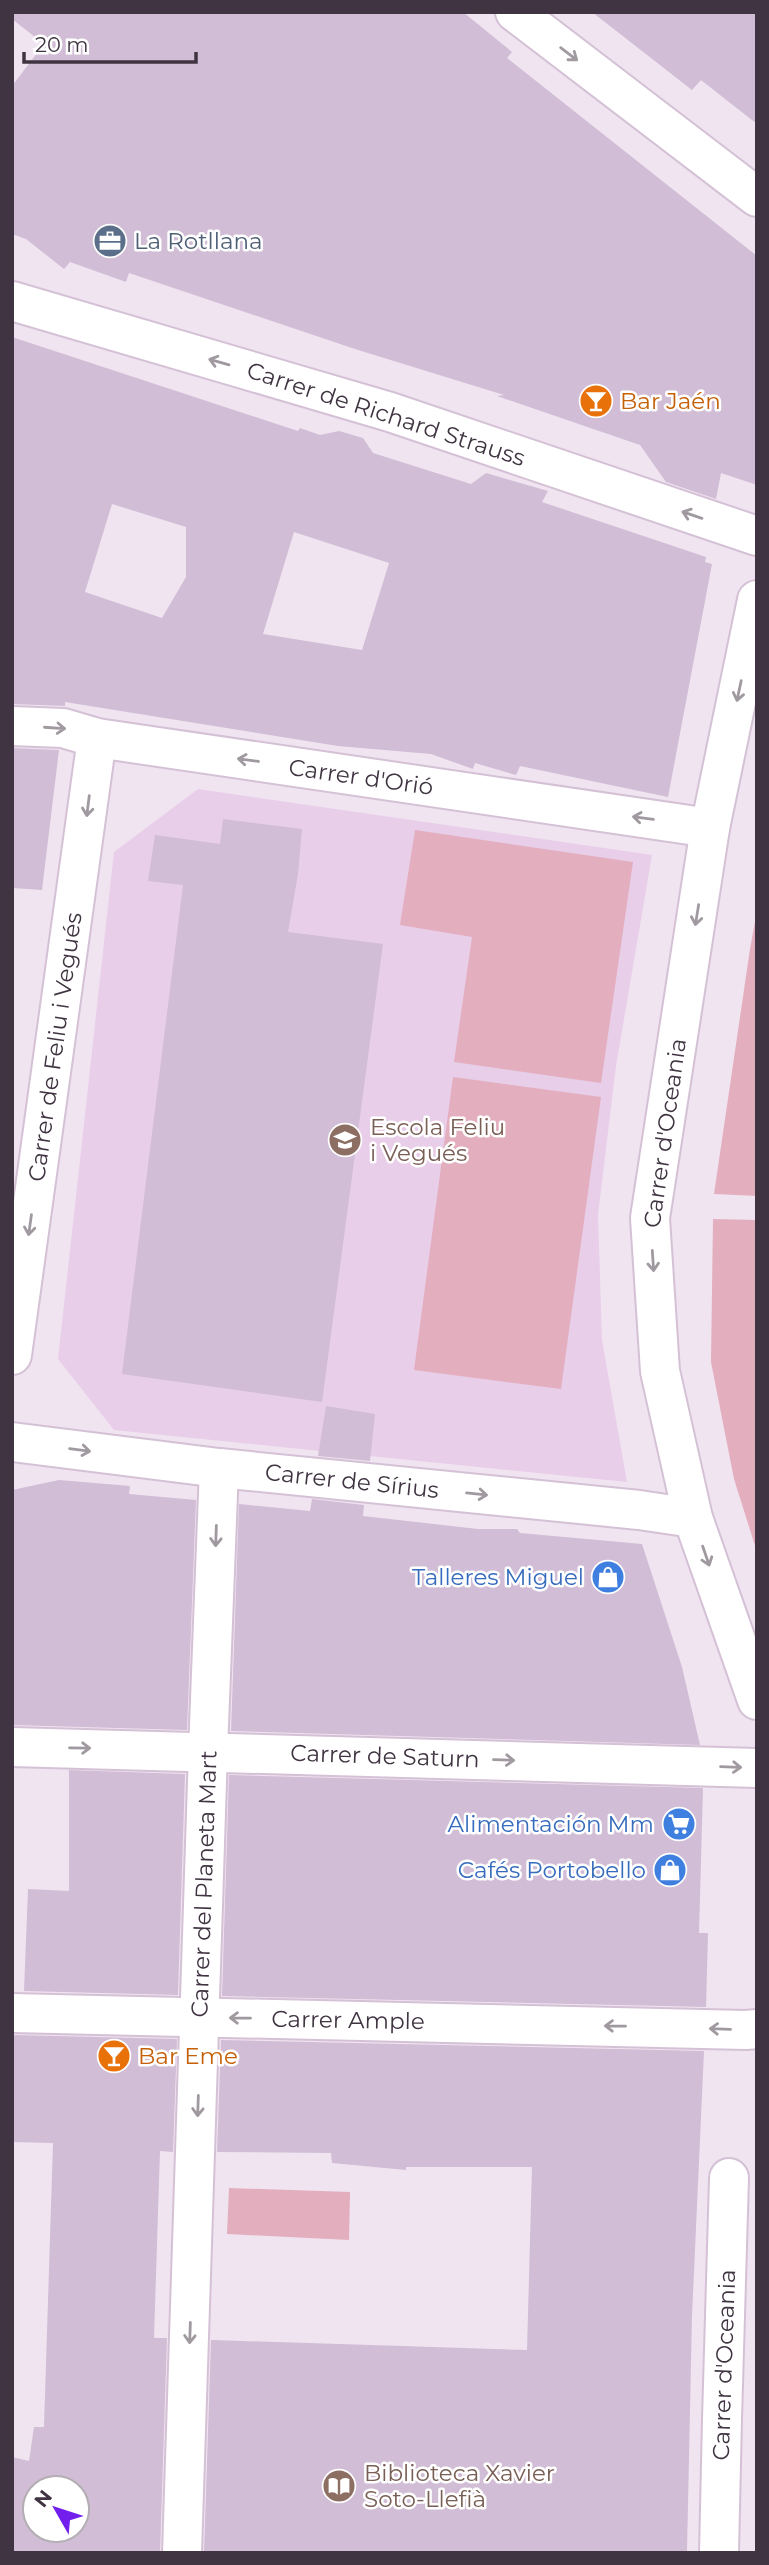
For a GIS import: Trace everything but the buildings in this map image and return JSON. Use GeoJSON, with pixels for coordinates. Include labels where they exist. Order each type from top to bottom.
{"type":"FeatureCollection","features":[{"type":"Feature","properties":{"kind":"street"},"geometry":{"type":"LineString","coordinates":[[515,12],[757,197]]}},
{"type":"Feature","properties":{"kind":"street","name":"Carrer de Richard Strauss"},"geometry":{"type":"LineString","coordinates":[[12,301],[390,412],[757,536]]}},
{"type":"Feature","properties":{"kind":"street","name":"Carrer d'Oceania"},"geometry":{"type":"LineString","coordinates":[[757,600],[710,828],[650,1217],[660,1371],[693,1518],[757,1700]]}},
{"type":"Feature","properties":{"kind":"street","name":"Carrer d'Orió"},"geometry":{"type":"LineString","coordinates":[[12,726],[63,728],[97,738],[710,828]]}},
{"type":"Feature","properties":{"kind":"street","name":"Carrer de Feliu i Vegués"},"geometry":{"type":"LineString","coordinates":[[12,1355],[97,738]]}},
{"type":"Feature","properties":{"kind":"street","name":"Carrer de Sírius"},"geometry":{"type":"LineString","coordinates":[[12,1442],[219,1468],[639,1510],[693,1518]]}},
{"type":"Feature","properties":{"kind":"street","name":"Carrer del Planeta Mart"},"geometry":{"type":"LineString","coordinates":[[182,2553],[219,1468]]}},
{"type":"Feature","properties":{"kind":"street","name":"Carrer de Saturn"},"geometry":{"type":"LineString","coordinates":[[12,1747],[757,1768]]}},
{"type":"Feature","properties":{"kind":"street","name":"Carrer Ample"},"geometry":{"type":"LineString","coordinates":[[12,2013],[746,2030],[757,2028]]}},
{"type":"Feature","properties":{"kind":"street","name":"Carrer d'Oceania"},"geometry":{"type":"LineString","coordinates":[[719,2553],[729,2178]]}},
{"type":"Feature","properties":{"kind":"shaded area","name":"Escola Feliu i Vegués"},"geometry":{"type":"Polygon","coordinates":[[[198,789],[652,855],[616,1066],[598,1215],[602,1340],[627,1482],[114,1430],[58,1359],[114,852],[198,789]]]}},
{"type":"Feature","properties":{"kind":"shaded area"},"geometry":{"type":"Polygon","coordinates":[[[415,830],[633,862],[601,1083],[454,1062],[472,937],[400,925],[415,830]]]}},
{"type":"Feature","properties":{"kind":"shaded area"},"geometry":{"type":"Polygon","coordinates":[[[757,911],[757,1196],[714,1194],[750,949],[757,911]]]}},
{"type":"Feature","properties":{"kind":"shaded area"},"geometry":{"type":"Polygon","coordinates":[[[453,1077],[601,1097],[561,1389],[414,1370],[453,1077]]]}},
{"type":"Feature","properties":{"kind":"shaded area"},"geometry":{"type":"Polygon","coordinates":[[[713,1219],[757,1220],[757,1552],[734,1479],[711,1362],[713,1219]]]}},
{"type":"Feature","properties":{"kind":"shaded area"},"geometry":{"type":"Polygon","coordinates":[[[229,2188],[350,2192],[349,2240],[227,2234],[229,2188]]]}},
{"type":"Feature","properties":{"kind":"place","name":"La Rotllana"},"geometry":{"type":"Point","coordinates":[110,241]}},
{"type":"Feature","properties":{"kind":"place","name":"Bar Jaén"},"geometry":{"type":"Point","coordinates":[596,401]}},
{"type":"Feature","properties":{"kind":"place","name":"Escola Feliu i Vegués"},"geometry":{"type":"Point","coordinates":[345,1140]}},
{"type":"Feature","properties":{"kind":"place","name":"Talleres Miguel"},"geometry":{"type":"Point","coordinates":[608,1577]}},
{"type":"Feature","properties":{"kind":"place","name":"Alimentación Mm"},"geometry":{"type":"Point","coordinates":[679,1824]}},
{"type":"Feature","properties":{"kind":"place","name":"Cafés Portobello"},"geometry":{"type":"Point","coordinates":[670,1870]}},
{"type":"Feature","properties":{"kind":"place","name":"Bar Eme"},"geometry":{"type":"Point","coordinates":[114,2056]}},
{"type":"Feature","properties":{"kind":"place","name":"Biblioteca Xavier Soto-Llefià"},"geometry":{"type":"Point","coordinates":[339,2486]}}]}
